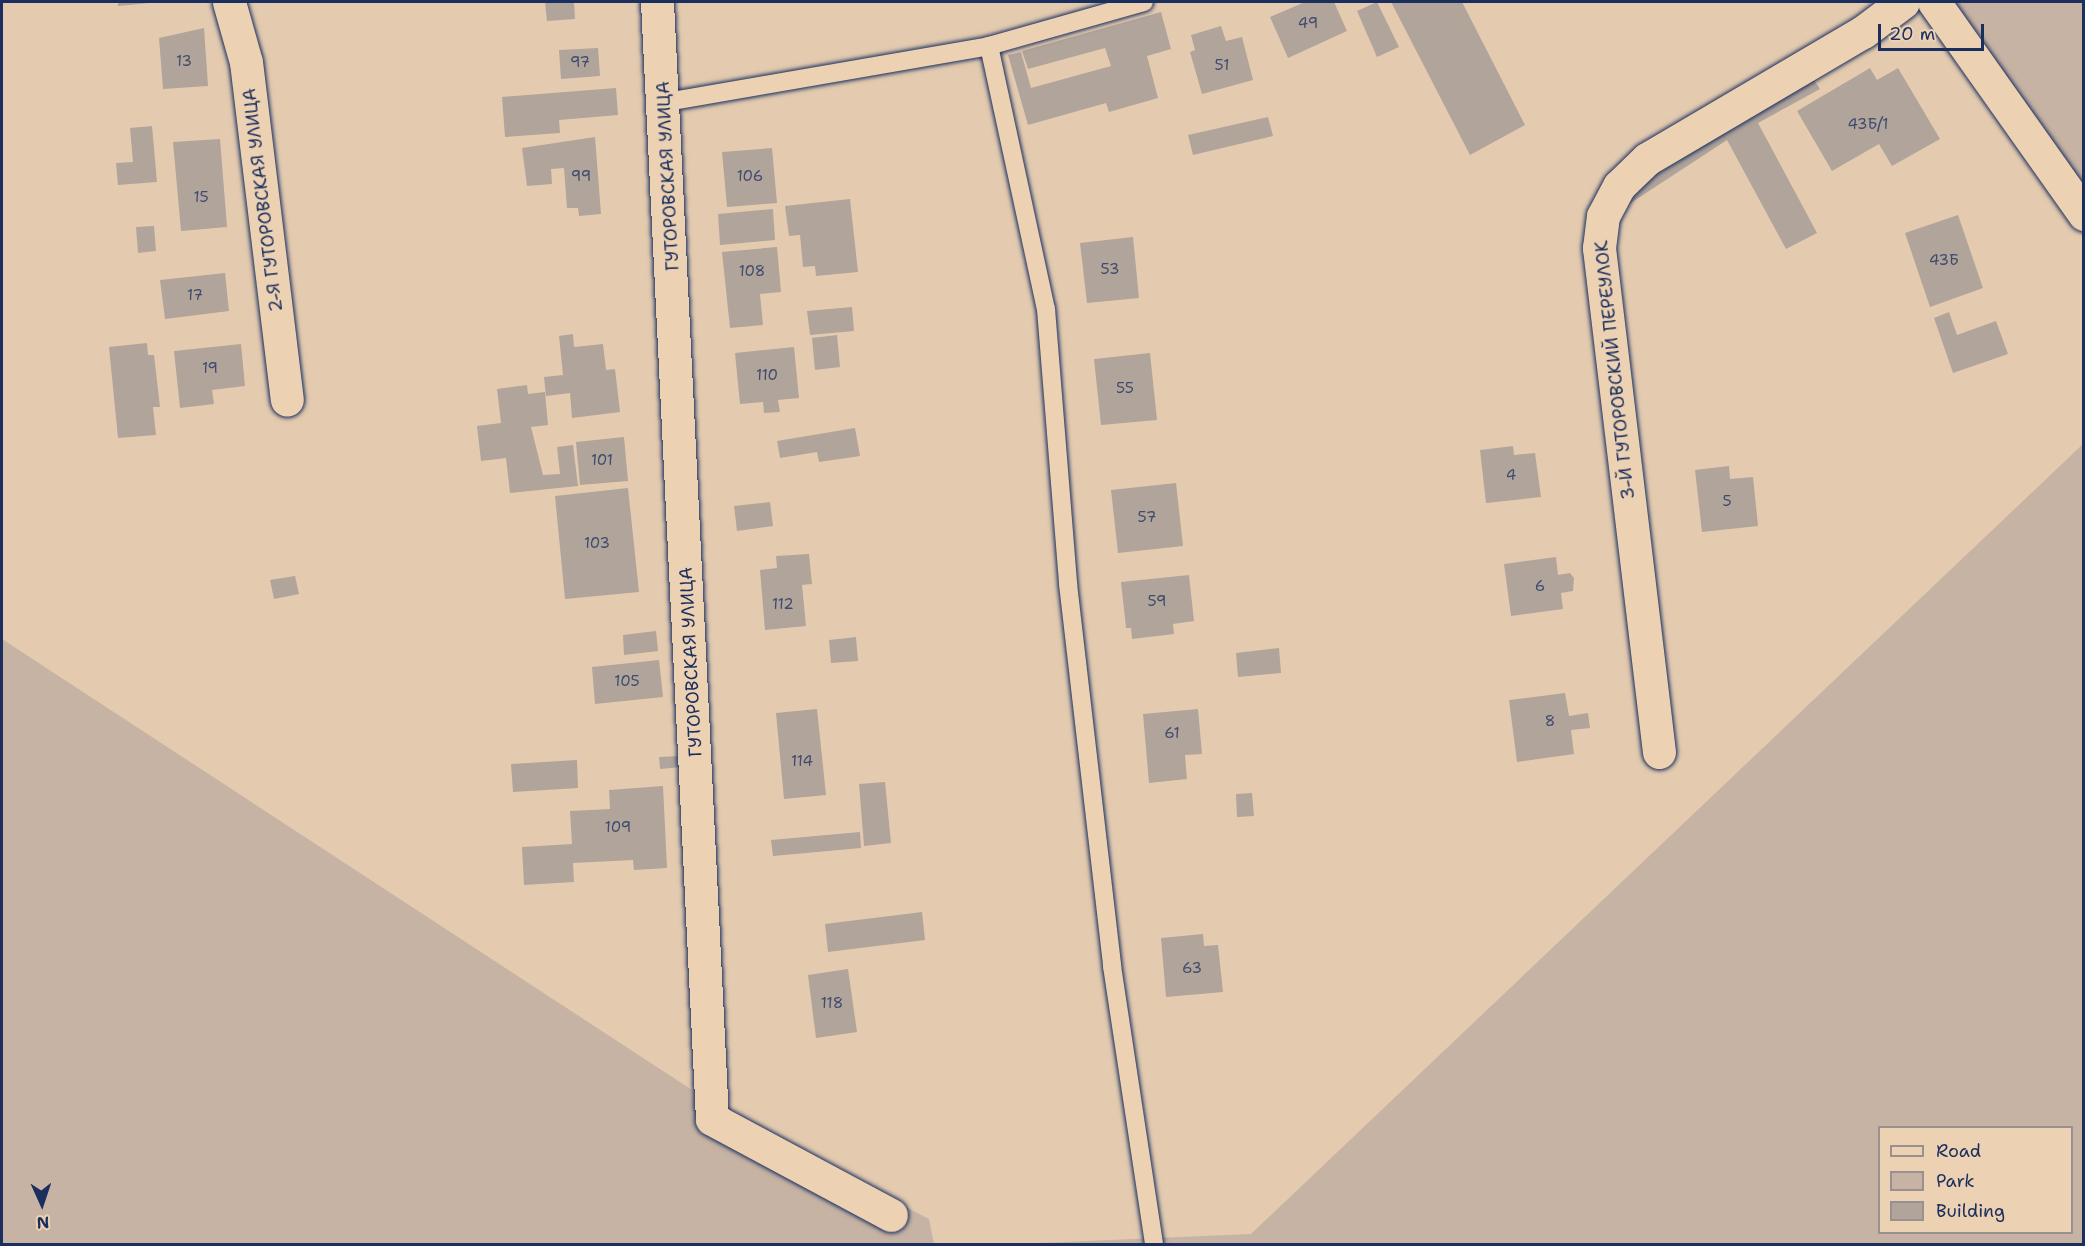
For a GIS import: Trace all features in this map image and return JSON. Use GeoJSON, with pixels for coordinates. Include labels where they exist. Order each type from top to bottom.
{"type":"FeatureCollection","features":[{"type":"Feature","properties":{"kind":"street","name":"2-Я ГУТОРОВСКАЯ УЛИЦА"},"geometry":{"type":"LineString","coordinates":[[230,2],[246,62],[287,400]]}},
{"type":"Feature","properties":{"kind":"street","name":"ГУТОРОВСКАЯ УЛИЦА"},"geometry":{"type":"LineString","coordinates":[[657,2],[666,102],[712,1119],[891,1215]]}},
{"type":"Feature","properties":{"kind":"street","name":"3-Й ГУТОРОВСКИЙ ПЕРЕУЛОК"},"geometry":{"type":"LineString","coordinates":[[1659,752],[1599,248],[1603,216],[1619,186],[1647,159],[1863,32],[1903,2]]}},
{"type":"Feature","properties":{"kind":"street"},"geometry":{"type":"LineString","coordinates":[[1934,2],[2084,213]]}},
{"type":"Feature","properties":{"kind":"lane"},"geometry":{"type":"LineString","coordinates":[[666,102],[989,46],[1144,2]]}},
{"type":"Feature","properties":{"kind":"lane"},"geometry":{"type":"LineString","coordinates":[[989,46],[1046,309],[1068,584],[1108,932],[1154,1245]]}},
{"type":"Feature","properties":{"kind":"green space"},"geometry":{"type":"Polygon","coordinates":[[[1920,2],[2083,2],[2083,215],[1920,2]]]}},
{"type":"Feature","properties":{"kind":"green space"},"geometry":{"type":"Polygon","coordinates":[[[2083,444],[2083,1244],[1015,1244],[1251,1234],[2083,444]]]}},
{"type":"Feature","properties":{"kind":"green space"},"geometry":{"type":"Polygon","coordinates":[[[2,639],[735,1118],[929,1219],[934,1244],[2,1244],[2,639]]]}},
{"type":"Feature","properties":{"kind":"building"},"geometry":{"type":"Polygon","coordinates":[[[118,2],[150,2],[150,3],[118,6],[118,2]]]}},
{"type":"Feature","properties":{"kind":"building"},"geometry":{"type":"Polygon","coordinates":[[[545,2],[574,2],[575,19],[547,21],[545,2]]]}},
{"type":"Feature","properties":{"kind":"building"},"geometry":{"type":"Polygon","coordinates":[[[1305,2],[1334,2],[1347,31],[1288,58],[1270,17],[1305,2]]]}},
{"type":"Feature","properties":{"kind":"building"},"geometry":{"type":"Polygon","coordinates":[[[1377,2],[1399,47],[1377,57],[1357,11],[1377,2]]]}},
{"type":"Feature","properties":{"kind":"building"},"geometry":{"type":"Polygon","coordinates":[[[1391,2],[1462,2],[1525,125],[1470,155],[1391,2]]]}},
{"type":"Feature","properties":{"kind":"building"},"geometry":{"type":"Polygon","coordinates":[[[1161,12],[1171,49],[1147,56],[1158,98],[1109,112],[1106,103],[1028,125],[1008,55],[1021,52],[1031,88],[1111,66],[1105,48],[1028,69],[1022,51],[1161,12]]]}},
{"type":"Feature","properties":{"kind":"building"},"geometry":{"type":"Polygon","coordinates":[[[1221,26],[1226,41],[1242,37],[1253,80],[1202,94],[1190,52],[1195,50],[1191,35],[1221,26]]]}},
{"type":"Feature","properties":{"kind":"building"},"geometry":{"type":"Polygon","coordinates":[[[204,28],[208,86],[163,89],[159,38],[204,28]]]}},
{"type":"Feature","properties":{"kind":"building"},"geometry":{"type":"Polygon","coordinates":[[[598,48],[600,76],[561,79],[559,50],[598,48]]]}},
{"type":"Feature","properties":{"kind":"building"},"geometry":{"type":"Polygon","coordinates":[[[1870,68],[1877,80],[1898,68],[1940,139],[1892,166],[1879,144],[1832,171],[1797,111],[1870,68]]]}},
{"type":"Feature","properties":{"kind":"building"},"geometry":{"type":"Polygon","coordinates":[[[1814,80],[1820,89],[1758,123],[1817,233],[1786,249],[1727,140],[1623,208],[1618,198],[1712,135],[1814,80]]]}},
{"type":"Feature","properties":{"kind":"building"},"geometry":{"type":"Polygon","coordinates":[[[616,88],[618,115],[559,120],[560,133],[505,137],[502,97],[616,88]]]}},
{"type":"Feature","properties":{"kind":"building"},"geometry":{"type":"Polygon","coordinates":[[[1268,117],[1273,136],[1193,155],[1188,135],[1268,117]]]}},
{"type":"Feature","properties":{"kind":"building"},"geometry":{"type":"Polygon","coordinates":[[[152,126],[157,182],[118,185],[116,163],[133,162],[130,128],[152,126]]]}},
{"type":"Feature","properties":{"kind":"building"},"geometry":{"type":"Polygon","coordinates":[[[595,137],[601,214],[579,216],[578,208],[567,208],[564,168],[551,169],[552,184],[527,186],[522,148],[595,137]]]}},
{"type":"Feature","properties":{"kind":"building"},"geometry":{"type":"Polygon","coordinates":[[[220,139],[227,227],[181,231],[173,142],[220,139]]]}},
{"type":"Feature","properties":{"kind":"building"},"geometry":{"type":"Polygon","coordinates":[[[772,148],[777,203],[727,207],[722,152],[772,148]]]}},
{"type":"Feature","properties":{"kind":"building"},"geometry":{"type":"Polygon","coordinates":[[[850,199],[858,272],[816,276],[815,266],[803,267],[800,235],[789,236],[785,206],[850,199]]]}},
{"type":"Feature","properties":{"kind":"building"},"geometry":{"type":"Polygon","coordinates":[[[773,209],[775,240],[720,245],[718,214],[773,209]]]}},
{"type":"Feature","properties":{"kind":"building"},"geometry":{"type":"Polygon","coordinates":[[[1958,215],[1983,288],[1930,307],[1905,233],[1958,215]]]}},
{"type":"Feature","properties":{"kind":"building"},"geometry":{"type":"Polygon","coordinates":[[[154,226],[156,251],[138,253],[136,227],[154,226]]]}},
{"type":"Feature","properties":{"kind":"building"},"geometry":{"type":"Polygon","coordinates":[[[1133,237],[1139,298],[1087,303],[1080,243],[1133,237]]]}},
{"type":"Feature","properties":{"kind":"building"},"geometry":{"type":"Polygon","coordinates":[[[777,247],[781,292],[760,294],[763,325],[730,328],[722,252],[777,247]]]}},
{"type":"Feature","properties":{"kind":"building"},"geometry":{"type":"Polygon","coordinates":[[[225,273],[229,311],[165,319],[160,280],[225,273]]]}},
{"type":"Feature","properties":{"kind":"building"},"geometry":{"type":"Polygon","coordinates":[[[852,307],[854,331],[810,335],[807,311],[852,307]]]}},
{"type":"Feature","properties":{"kind":"building"},"geometry":{"type":"Polygon","coordinates":[[[1949,312],[1957,335],[1996,321],[2008,354],[1953,373],[1934,318],[1949,312]]]}},
{"type":"Feature","properties":{"kind":"building"},"geometry":{"type":"Polygon","coordinates":[[[573,334],[574,347],[603,344],[606,370],[615,369],[620,412],[572,418],[570,393],[546,396],[544,377],[563,375],[559,336],[573,334]]]}},
{"type":"Feature","properties":{"kind":"building"},"geometry":{"type":"Polygon","coordinates":[[[837,335],[840,367],[815,370],[812,338],[837,335]]]}},
{"type":"Feature","properties":{"kind":"building"},"geometry":{"type":"Polygon","coordinates":[[[147,343],[148,355],[154,355],[160,407],[153,407],[156,435],[118,438],[109,347],[147,343]]]}},
{"type":"Feature","properties":{"kind":"building"},"geometry":{"type":"Polygon","coordinates":[[[241,344],[245,386],[212,390],[214,404],[180,408],[174,351],[241,344]]]}},
{"type":"Feature","properties":{"kind":"building"},"geometry":{"type":"Polygon","coordinates":[[[794,347],[799,398],[778,400],[780,412],[764,413],[763,402],[740,404],[735,353],[794,347]]]}},
{"type":"Feature","properties":{"kind":"building"},"geometry":{"type":"Polygon","coordinates":[[[1150,353],[1157,420],[1101,425],[1094,359],[1150,353]]]}},
{"type":"Feature","properties":{"kind":"building"},"geometry":{"type":"Polygon","coordinates":[[[527,385],[528,394],[545,392],[548,425],[531,427],[543,475],[560,474],[557,447],[573,445],[578,486],[510,493],[506,458],[481,461],[477,426],[501,423],[497,389],[527,385]]]}},
{"type":"Feature","properties":{"kind":"building"},"geometry":{"type":"Polygon","coordinates":[[[855,428],[860,456],[819,462],[817,452],[780,458],[777,441],[855,428]]]}},
{"type":"Feature","properties":{"kind":"building"},"geometry":{"type":"Polygon","coordinates":[[[624,437],[628,481],[580,485],[576,442],[624,437]]]}},
{"type":"Feature","properties":{"kind":"building"},"geometry":{"type":"Polygon","coordinates":[[[1513,446],[1514,455],[1535,453],[1541,497],[1486,503],[1480,450],[1513,446]]]}},
{"type":"Feature","properties":{"kind":"building"},"geometry":{"type":"Polygon","coordinates":[[[1729,466],[1730,479],[1753,477],[1758,526],[1702,532],[1695,470],[1729,466]]]}},
{"type":"Feature","properties":{"kind":"building"},"geometry":{"type":"Polygon","coordinates":[[[1176,483],[1183,546],[1118,553],[1111,490],[1176,483]]]}},
{"type":"Feature","properties":{"kind":"building"},"geometry":{"type":"Polygon","coordinates":[[[628,488],[639,592],[565,599],[555,496],[628,488]]]}},
{"type":"Feature","properties":{"kind":"building"},"geometry":{"type":"Polygon","coordinates":[[[770,502],[773,526],[737,531],[734,506],[770,502]]]}},
{"type":"Feature","properties":{"kind":"building"},"geometry":{"type":"Polygon","coordinates":[[[809,554],[812,584],[802,585],[806,626],[765,630],[760,570],[777,568],[776,556],[809,554]]]}},
{"type":"Feature","properties":{"kind":"building"},"geometry":{"type":"Polygon","coordinates":[[[1556,557],[1558,575],[1570,573],[1574,578],[1573,591],[1561,593],[1563,609],[1511,616],[1504,564],[1556,557]]]}},
{"type":"Feature","properties":{"kind":"building"},"geometry":{"type":"Polygon","coordinates":[[[1189,575],[1194,621],[1173,624],[1174,634],[1132,639],[1131,628],[1126,628],[1121,582],[1189,575]]]}},
{"type":"Feature","properties":{"kind":"building"},"geometry":{"type":"Polygon","coordinates":[[[295,576],[299,594],[274,599],[270,580],[295,576]]]}},
{"type":"Feature","properties":{"kind":"building"},"geometry":{"type":"Polygon","coordinates":[[[656,631],[658,651],[624,655],[623,635],[656,631]]]}},
{"type":"Feature","properties":{"kind":"building"},"geometry":{"type":"Polygon","coordinates":[[[856,637],[858,661],[831,663],[829,640],[856,637]]]}},
{"type":"Feature","properties":{"kind":"building"},"geometry":{"type":"Polygon","coordinates":[[[1279,648],[1281,673],[1238,677],[1236,653],[1279,648]]]}},
{"type":"Feature","properties":{"kind":"building"},"geometry":{"type":"Polygon","coordinates":[[[659,660],[663,697],[595,704],[592,667],[659,660]]]}},
{"type":"Feature","properties":{"kind":"building"},"geometry":{"type":"Polygon","coordinates":[[[1565,693],[1569,716],[1588,713],[1590,728],[1571,730],[1574,754],[1517,762],[1509,700],[1565,693]]]}},
{"type":"Feature","properties":{"kind":"building"},"geometry":{"type":"Polygon","coordinates":[[[817,709],[826,795],[784,799],[776,713],[817,709]]]}},
{"type":"Feature","properties":{"kind":"building"},"geometry":{"type":"Polygon","coordinates":[[[1198,709],[1202,754],[1185,755],[1187,779],[1149,783],[1143,714],[1198,709]]]}},
{"type":"Feature","properties":{"kind":"building"},"geometry":{"type":"Polygon","coordinates":[[[681,756],[682,767],[660,769],[659,757],[681,756]]]}},
{"type":"Feature","properties":{"kind":"building"},"geometry":{"type":"Polygon","coordinates":[[[577,760],[578,788],[513,792],[511,764],[577,760]]]}},
{"type":"Feature","properties":{"kind":"building"},"geometry":{"type":"Polygon","coordinates":[[[885,782],[891,843],[864,846],[859,784],[885,782]]]}},
{"type":"Feature","properties":{"kind":"building"},"geometry":{"type":"Polygon","coordinates":[[[663,786],[667,868],[634,870],[633,860],[573,863],[574,882],[524,885],[522,847],[572,844],[570,811],[610,809],[609,790],[663,786]]]}},
{"type":"Feature","properties":{"kind":"building"},"geometry":{"type":"Polygon","coordinates":[[[1252,793],[1254,816],[1237,817],[1236,794],[1252,793]]]}},
{"type":"Feature","properties":{"kind":"building"},"geometry":{"type":"Polygon","coordinates":[[[860,832],[861,848],[773,856],[771,840],[860,832]]]}},
{"type":"Feature","properties":{"kind":"building"},"geometry":{"type":"Polygon","coordinates":[[[922,912],[925,940],[828,952],[825,924],[922,912]]]}},
{"type":"Feature","properties":{"kind":"building"},"geometry":{"type":"Polygon","coordinates":[[[1203,934],[1204,946],[1218,945],[1223,992],[1166,997],[1161,938],[1203,934]]]}},
{"type":"Feature","properties":{"kind":"building"},"geometry":{"type":"Polygon","coordinates":[[[848,969],[857,1032],[816,1038],[808,975],[848,969]]]}}]}
